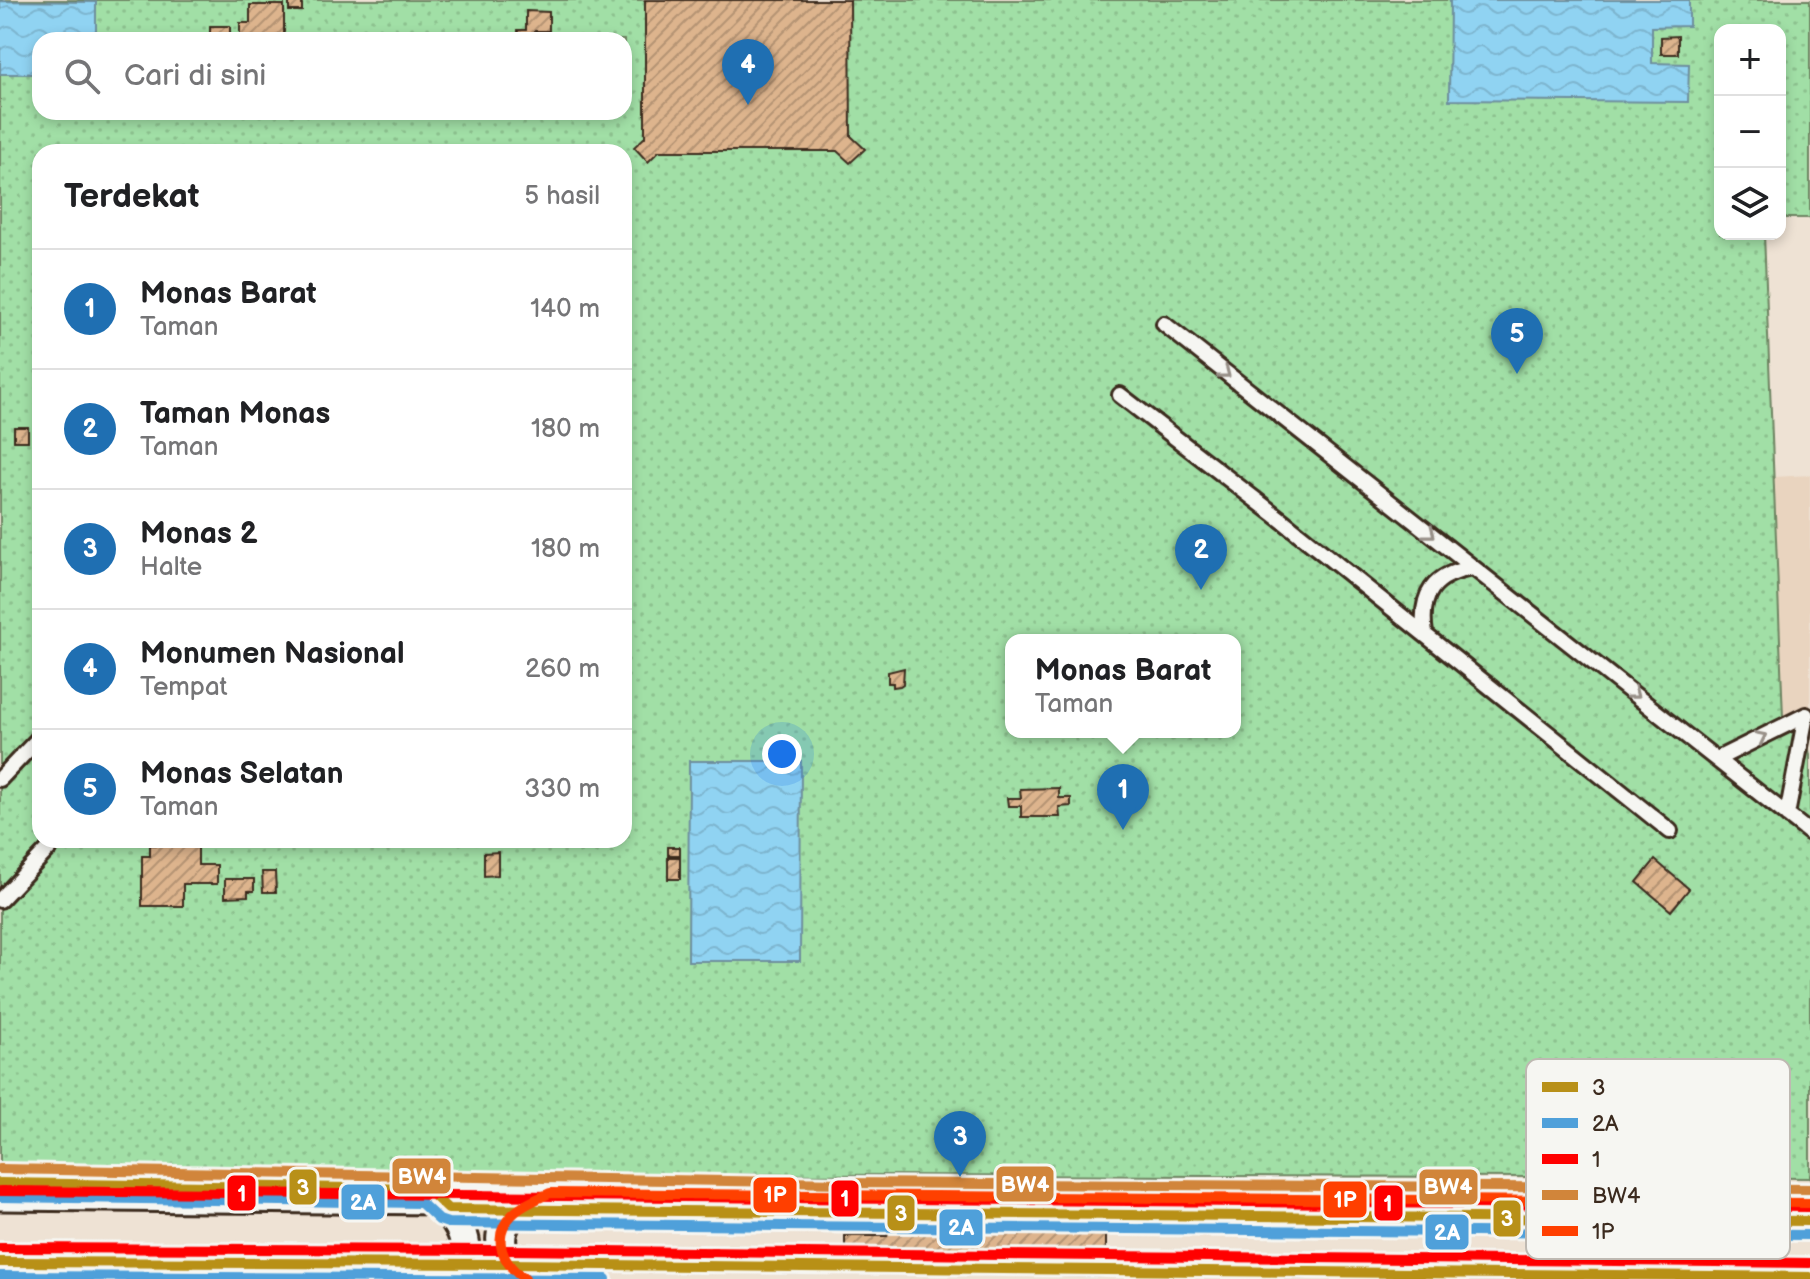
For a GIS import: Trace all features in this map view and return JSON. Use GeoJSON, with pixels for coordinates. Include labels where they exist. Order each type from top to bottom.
{"type":"FeatureCollection","features":[{"type":"Feature","properties":{"kind":"main road"},"geometry":{"type":"LineString","coordinates":[[0,1183],[842,1197],[1526,1201]]}},
{"type":"Feature","properties":{"kind":"main road"},"geometry":{"type":"LineString","coordinates":[[427,1189],[460,1225],[465,1247],[452,1272]]}},
{"type":"Feature","properties":{"kind":"main road"},"geometry":{"type":"LineString","coordinates":[[516,1272],[502,1245],[503,1228],[509,1217],[519,1209],[550,1193]]}},
{"type":"Feature","properties":{"kind":"main road"},"geometry":{"type":"LineString","coordinates":[[1790,1203],[1810,1203]]}},
{"type":"Feature","properties":{"kind":"street"},"geometry":{"type":"LineString","coordinates":[[1164,324],[1810,833]]}},
{"type":"Feature","properties":{"kind":"street"},"geometry":{"type":"LineString","coordinates":[[1120,395],[1670,831]]}},
{"type":"Feature","properties":{"kind":"street"},"geometry":{"type":"LineString","coordinates":[[1425,634],[1423,606],[1430,591],[1452,572],[1473,568]]}},
{"type":"Feature","properties":{"kind":"street"},"geometry":{"type":"LineString","coordinates":[[1717,759],[1806,715],[1787,815]]}},
{"type":"Feature","properties":{"kind":"street"},"geometry":{"type":"LineString","coordinates":[[0,779],[32,745]]}},
{"type":"Feature","properties":{"kind":"street"},"geometry":{"type":"LineString","coordinates":[[0,900],[49,848]]}},
{"type":"Feature","properties":{"kind":"lane"},"geometry":{"type":"LineString","coordinates":[[0,1205],[1526,1219]]}},
{"type":"Feature","properties":{"kind":"lane"},"geometry":{"type":"LineString","coordinates":[[1790,1221],[1810,1221]]}},
{"type":"Feature","properties":{"kind":"lane"},"geometry":{"type":"LineString","coordinates":[[0,1262],[452,1272],[1810,1277]]}},
{"type":"Feature","properties":{"kind":"shaded area"},"geometry":{"type":"Polygon","coordinates":[[[1810,475],[1810,755],[1808,745],[1783,717],[1773,477],[1810,475]]]}},
{"type":"Feature","properties":{"kind":"green space"},"geometry":{"type":"Polygon","coordinates":[[[0,0],[1810,0],[1810,218],[1786,218],[1786,24],[1714,24],[1714,240],[1764,240],[1783,717],[1808,745],[1810,755],[1810,1178],[1790,1178],[1790,1059],[1526,1059],[1526,1177],[0,1172],[0,0]]]}},
{"type":"Feature","properties":{"kind":"water"},"geometry":{"type":"Polygon","coordinates":[[[1450,0],[1689,0],[1689,26],[1652,27],[1652,63],[1689,64],[1688,102],[1449,100],[1450,0]]]}},
{"type":"Feature","properties":{"kind":"water"},"geometry":{"type":"Polygon","coordinates":[[[0,1],[96,2],[96,32],[32,32],[32,74],[0,74],[0,1]]]}},
{"type":"Feature","properties":{"kind":"water"},"geometry":{"type":"Polygon","coordinates":[[[689,761],[801,761],[800,961],[688,961],[689,761]]]}},
{"type":"Feature","properties":{"kind":"building"},"geometry":{"type":"Polygon","coordinates":[[[289,0],[302,0],[302,11],[289,11],[289,0]]]}},
{"type":"Feature","properties":{"kind":"building"},"geometry":{"type":"Polygon","coordinates":[[[645,0],[850,0],[851,136],[865,149],[850,163],[837,151],[659,151],[648,162],[634,147],[645,137],[645,0]]]}},
{"type":"Feature","properties":{"kind":"building"},"geometry":{"type":"Polygon","coordinates":[[[250,5],[284,5],[284,32],[240,32],[240,23],[250,23],[250,5]]]}},
{"type":"Feature","properties":{"kind":"building"},"geometry":{"type":"Polygon","coordinates":[[[526,11],[549,12],[549,31],[518,32],[526,30],[526,11]]]}},
{"type":"Feature","properties":{"kind":"building"},"geometry":{"type":"Polygon","coordinates":[[[210,26],[230,26],[230,32],[210,32],[210,26]]]}},
{"type":"Feature","properties":{"kind":"building"},"geometry":{"type":"Polygon","coordinates":[[[1678,36],[1678,54],[1661,54],[1661,37],[1678,36]]]}},
{"type":"Feature","properties":{"kind":"building"},"geometry":{"type":"Polygon","coordinates":[[[14,427],[28,427],[28,441],[14,441],[14,427]]]}},
{"type":"Feature","properties":{"kind":"building"},"geometry":{"type":"Polygon","coordinates":[[[904,668],[903,684],[893,687],[893,683],[888,683],[888,672],[904,668]]]}},
{"type":"Feature","properties":{"kind":"building"},"geometry":{"type":"Polygon","coordinates":[[[1059,788],[1059,798],[1071,798],[1071,806],[1059,807],[1060,817],[1021,817],[1021,806],[1008,806],[1007,798],[1021,798],[1020,789],[1059,788]]]}},
{"type":"Feature","properties":{"kind":"building"},"geometry":{"type":"Polygon","coordinates":[[[668,847],[680,847],[680,855],[668,855],[668,847]]]}},
{"type":"Feature","properties":{"kind":"building"},"geometry":{"type":"Polygon","coordinates":[[[150,848],[198,848],[198,865],[217,865],[217,884],[183,884],[183,906],[142,906],[142,856],[150,856],[150,848]]]}},
{"type":"Feature","properties":{"kind":"building"},"geometry":{"type":"Polygon","coordinates":[[[498,852],[498,875],[484,876],[484,853],[498,852]]]}},
{"type":"Feature","properties":{"kind":"building"},"geometry":{"type":"Polygon","coordinates":[[[668,857],[680,857],[680,879],[668,879],[668,857]]]}},
{"type":"Feature","properties":{"kind":"building"},"geometry":{"type":"Polygon","coordinates":[[[1655,860],[1689,889],[1671,911],[1637,882],[1655,860]]]}},
{"type":"Feature","properties":{"kind":"building"},"geometry":{"type":"Polygon","coordinates":[[[262,872],[275,872],[276,892],[263,892],[262,872]]]}},
{"type":"Feature","properties":{"kind":"building"},"geometry":{"type":"Polygon","coordinates":[[[225,879],[254,879],[254,891],[248,891],[248,896],[225,897],[225,879]]]}},
{"type":"Feature","properties":{"kind":"building"},"geometry":{"type":"Polygon","coordinates":[[[887,1228],[1106,1229],[1106,1267],[845,1266],[845,1236],[887,1236],[887,1228]]]}},
{"type":"Feature","properties":{"kind":"transit line","name":"BW4"},"geometry":{"type":"LineString","coordinates":[[0,1169],[842,1183],[1526,1187]]}},
{"type":"Feature","properties":{"kind":"transit line","name":"3"},"geometry":{"type":"LineString","coordinates":[[0,1183],[427,1189],[448,1209],[1526,1218]]}},
{"type":"Feature","properties":{"kind":"transit line","name":"BW4"},"geometry":{"type":"LineString","coordinates":[[1790,1189],[1810,1189]]}},
{"type":"Feature","properties":{"kind":"transit line","name":"1"},"geometry":{"type":"LineString","coordinates":[[0,1191],[1526,1204]]}},
{"type":"Feature","properties":{"kind":"transit line","name":"1P"},"geometry":{"type":"LineString","coordinates":[[525,1279],[505,1258],[502,1232],[505,1223],[516,1211],[550,1193],[1526,1201]]}},
{"type":"Feature","properties":{"kind":"transit line","name":"2A"},"geometry":{"type":"LineString","coordinates":[[0,1197],[421,1203],[439,1220],[448,1223],[1526,1232]]}},
{"type":"Feature","properties":{"kind":"transit line","name":"1P"},"geometry":{"type":"LineString","coordinates":[[1790,1203],[1810,1203]]}},
{"type":"Feature","properties":{"kind":"transit line","name":"1"},"geometry":{"type":"LineString","coordinates":[[1790,1207],[1810,1207]]}},
{"type":"Feature","properties":{"kind":"transit line","name":"3"},"geometry":{"type":"LineString","coordinates":[[1790,1221],[1810,1221]]}},
{"type":"Feature","properties":{"kind":"transit line","name":"2A"},"geometry":{"type":"LineString","coordinates":[[1790,1235],[1810,1235]]}},
{"type":"Feature","properties":{"kind":"transit line","name":"1"},"geometry":{"type":"LineString","coordinates":[[0,1248],[1810,1263]]}},
{"type":"Feature","properties":{"kind":"transit line","name":"3"},"geometry":{"type":"LineString","coordinates":[[0,1262],[1810,1277]]}},
{"type":"Feature","properties":{"kind":"transit line","name":"2A"},"geometry":{"type":"LineString","coordinates":[[0,1276],[606,1279]]}},
{"type":"Feature","properties":{"kind":"place","name":"Monumen Nasional"},"geometry":{"type":"Point","coordinates":[748,105]}},
{"type":"Feature","properties":{"kind":"place","name":"Monas Selatan"},"geometry":{"type":"Point","coordinates":[1517,374]}},
{"type":"Feature","properties":{"kind":"place","name":"Taman Monas"},"geometry":{"type":"Point","coordinates":[1201,590]}},
{"type":"Feature","properties":{"kind":"place","name":"Monas Barat"},"geometry":{"type":"Point","coordinates":[1123,830]}},
{"type":"Feature","properties":{"kind":"place","name":"Monas 2"},"geometry":{"type":"Point","coordinates":[960,1177]}}]}
